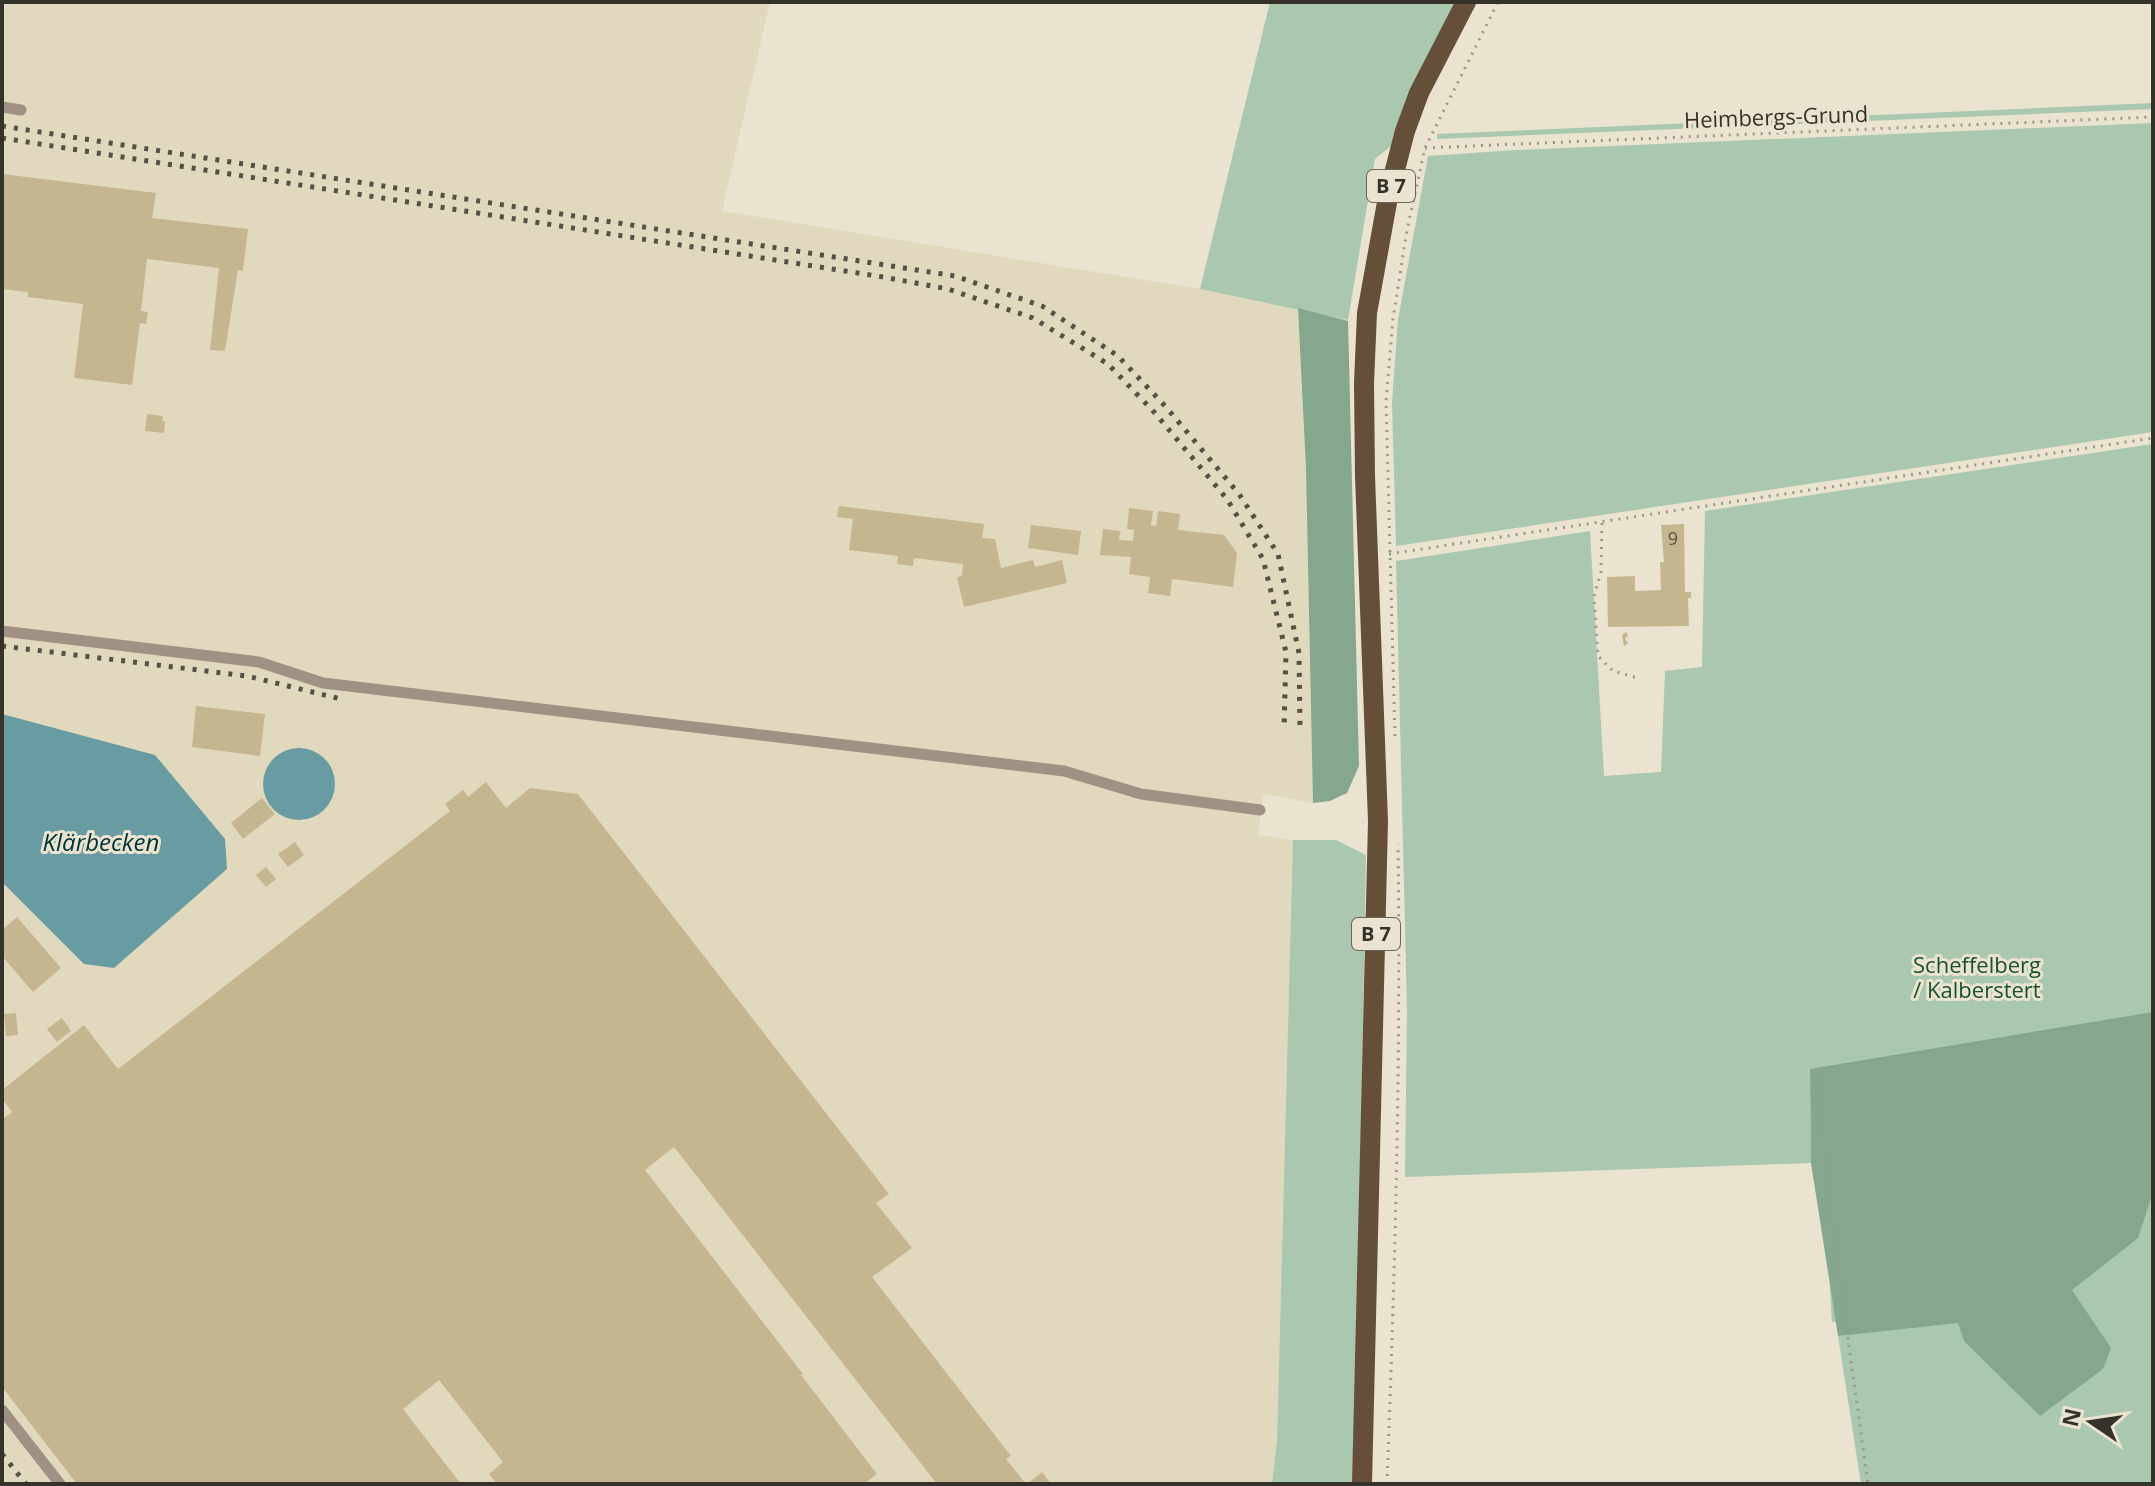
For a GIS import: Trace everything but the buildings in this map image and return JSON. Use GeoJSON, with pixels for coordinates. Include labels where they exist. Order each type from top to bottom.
{"type":"FeatureCollection","features":[{"type":"Feature","properties":{"kind":"main road","name":"B 7"},"geometry":{"type":"LineString","coordinates":[[1362,1484],[1378,821],[1364,383],[1367,313],[1388,197],[1401,148],[1419,93],[1466,2]]}},
{"type":"Feature","properties":{"kind":"lane"},"geometry":{"type":"LineString","coordinates":[[2,107],[21,110]]}},
{"type":"Feature","properties":{"kind":"lane"},"geometry":{"type":"LineString","coordinates":[[2,631],[259,662],[323,683],[1064,771],[1141,794],[1260,810]]}},
{"type":"Feature","properties":{"kind":"lane"},"geometry":{"type":"LineString","coordinates":[[2,1410],[60,1484]]}},
{"type":"Feature","properties":{"kind":"path"},"geometry":{"type":"LineString","coordinates":[[1396,743],[1386,402],[1392,333],[1407,230],[1425,148],[1498,2]]}},
{"type":"Feature","properties":{"kind":"path","name":"Heimbergs-Grund"},"geometry":{"type":"LineString","coordinates":[[1401,148],[2153,117]]}},
{"type":"Feature","properties":{"kind":"path"},"geometry":{"type":"LineString","coordinates":[[1369,557],[2153,438]]}},
{"type":"Feature","properties":{"kind":"path"},"geometry":{"type":"LineString","coordinates":[[1602,523],[1601,572],[1594,596],[1598,656],[1613,671],[1635,677]]}},
{"type":"Feature","properties":{"kind":"path"},"geometry":{"type":"LineString","coordinates":[[1387,1484],[1398,1181],[1398,838]]}},
{"type":"Feature","properties":{"kind":"path"},"geometry":{"type":"LineString","coordinates":[[1821,1067],[1825,1172],[1868,1484]]}},
{"type":"Feature","properties":{"kind":"shaded area"},"geometry":{"type":"Polygon","coordinates":[[[2,2],[770,2],[722,211],[1200,289],[1298,308],[1306,469],[1313,803],[1263,794],[1258,835],[1293,840],[1277,1440],[1272,1484],[2,1484],[2,2]]]}},
{"type":"Feature","properties":{"kind":"green space"},"geometry":{"type":"Polygon","coordinates":[[[1270,2],[1461,2],[1413,89],[1391,146],[1375,159],[1348,320],[1200,289],[1270,2]]]}},
{"type":"Feature","properties":{"kind":"green space"},"geometry":{"type":"Polygon","coordinates":[[[2153,103],[2153,109],[1437,139],[1437,134],[2153,103]]]}},
{"type":"Feature","properties":{"kind":"green space"},"geometry":{"type":"Polygon","coordinates":[[[2153,123],[2153,432],[1396,546],[1392,402],[1398,320],[1428,156],[2153,123]]]}},
{"type":"Feature","properties":{"kind":"green space"},"geometry":{"type":"Polygon","coordinates":[[[1298,308],[1348,321],[1359,766],[1347,793],[1330,801],[1313,803],[1306,469],[1298,308]]]}},
{"type":"Feature","properties":{"kind":"green space","name":"Scheffelberg / Kalberstert"},"geometry":{"type":"Polygon","coordinates":[[[2153,444],[2153,1484],[1861,1484],[1838,1336],[1851,1334],[1849,1323],[1832,1322],[1818,1068],[1810,1069],[1811,1163],[1405,1177],[1407,1010],[1396,561],[1590,531],[1604,776],[1661,772],[1665,671],[1702,667],[1705,511],[2153,444]]]}},
{"type":"Feature","properties":{"kind":"green space"},"geometry":{"type":"Polygon","coordinates":[[[1293,840],[1336,840],[1366,855],[1355,1484],[1272,1484],[1277,1440],[1293,840]]]}},
{"type":"Feature","properties":{"kind":"green space"},"geometry":{"type":"Polygon","coordinates":[[[2153,1012],[2153,1192],[2138,1238],[2072,1290],[2111,1348],[2103,1369],[2040,1416],[1964,1341],[1958,1323],[1838,1336],[1811,1163],[1810,1069],[2153,1012]]]}},
{"type":"Feature","properties":{"kind":"water","name":"Klärbecken"},"geometry":{"type":"Polygon","coordinates":[[[2,714],[155,755],[225,839],[227,869],[114,968],[84,964],[2,882],[2,714]]]}},
{"type":"Feature","properties":{"kind":"water"},"geometry":{"type":"Polygon","coordinates":[[[299,748],[319,754],[329,764],[335,784],[329,804],[319,814],[299,820],[279,814],[269,804],[263,784],[269,764],[279,754],[299,748]]]}},
{"type":"Feature","properties":{"kind":"railway"},"geometry":{"type":"LineString","coordinates":[[2,126],[955,276],[1042,306],[1118,356],[1166,407],[1239,494],[1278,554],[1299,653],[1300,728]]}},
{"type":"Feature","properties":{"kind":"railway"},"geometry":{"type":"LineString","coordinates":[[2,138],[883,277],[948,289],[1033,318],[1108,364],[1154,412],[1227,499],[1263,559],[1286,652],[1284,730]]}},
{"type":"Feature","properties":{"kind":"railway"},"geometry":{"type":"LineString","coordinates":[[2,646],[247,676],[345,700]]}},
{"type":"Feature","properties":{"kind":"railway"},"geometry":{"type":"LineString","coordinates":[[2,1454],[26,1484]]}}]}
